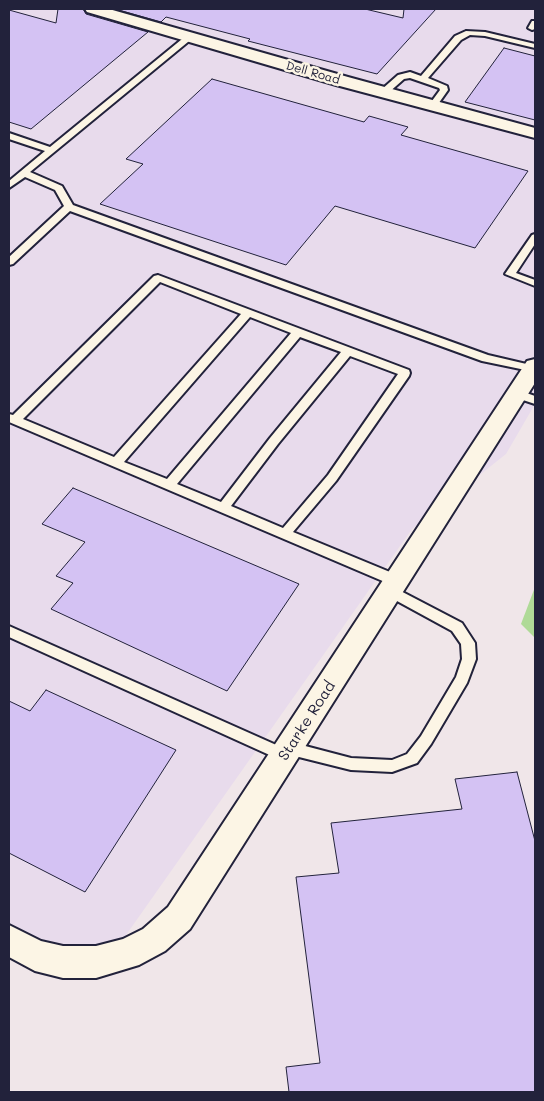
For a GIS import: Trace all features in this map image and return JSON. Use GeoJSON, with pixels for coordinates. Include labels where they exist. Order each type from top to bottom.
{"type":"FeatureCollection","features":[{"type":"Feature","properties":{"kind":"street","name":"Dell Road"},"geometry":{"type":"LineString","coordinates":[[93,9],[535,133]]}},
{"type":"Feature","properties":{"kind":"street","name":"Starke Road"},"geometry":{"type":"LineString","coordinates":[[9,940],[35,955],[63,962],[96,962],[128,954],[154,940],[179,918],[394,586],[526,397],[534,367]]}},
{"type":"Feature","properties":{"kind":"lane"},"geometry":{"type":"LineString","coordinates":[[423,79],[458,38],[468,33],[485,34],[535,46]]}},
{"type":"Feature","properties":{"kind":"lane"},"geometry":{"type":"LineString","coordinates":[[9,185],[190,37]]}},
{"type":"Feature","properties":{"kind":"lane"},"geometry":{"type":"LineString","coordinates":[[384,92],[404,75],[423,79],[443,86],[444,90],[433,105]]}},
{"type":"Feature","properties":{"kind":"lane"},"geometry":{"type":"LineString","coordinates":[[9,136],[52,150]]}},
{"type":"Feature","properties":{"kind":"lane"},"geometry":{"type":"LineString","coordinates":[[24,173],[59,188],[69,207],[486,358],[534,367]]}},
{"type":"Feature","properties":{"kind":"lane"},"geometry":{"type":"LineString","coordinates":[[9,262],[69,207]]}},
{"type":"Feature","properties":{"kind":"lane"},"geometry":{"type":"LineString","coordinates":[[535,237],[510,274],[535,283]]}},
{"type":"Feature","properties":{"kind":"lane"},"geometry":{"type":"LineString","coordinates":[[9,631],[287,752],[351,764],[392,766],[412,759],[426,740],[462,679],[469,659],[468,644],[457,627],[394,586],[285,534],[12,419],[158,278],[406,373],[332,478],[285,534]]}},
{"type":"Feature","properties":{"kind":"lane"},"geometry":{"type":"LineString","coordinates":[[116,463],[248,313]]}},
{"type":"Feature","properties":{"kind":"lane"},"geometry":{"type":"LineString","coordinates":[[169,485],[298,332]]}},
{"type":"Feature","properties":{"kind":"lane"},"geometry":{"type":"LineString","coordinates":[[223,508],[274,441],[348,351]]}},
{"type":"Feature","properties":{"kind":"shaded area"},"geometry":{"type":"Polygon","coordinates":[[[9,9],[535,9],[535,404],[506,454],[412,529],[119,945],[25,955],[9,948],[9,9]]]}},
{"type":"Feature","properties":{"kind":"green space"},"geometry":{"type":"Polygon","coordinates":[[[535,587],[535,638],[521,624],[535,587]]]}},
{"type":"Feature","properties":{"kind":"building"},"geometry":{"type":"Polygon","coordinates":[[[58,9],[83,9],[86,14],[148,32],[31,129],[9,122],[9,10],[56,23],[58,9]]]}},
{"type":"Feature","properties":{"kind":"building"},"geometry":{"type":"Polygon","coordinates":[[[115,9],[365,9],[403,18],[404,9],[436,9],[377,74],[248,41],[250,39],[166,17],[161,22],[115,9]]]}},
{"type":"Feature","properties":{"kind":"building"},"geometry":{"type":"Polygon","coordinates":[[[504,48],[535,56],[535,120],[465,102],[504,48]]]}},
{"type":"Feature","properties":{"kind":"building"},"geometry":{"type":"Polygon","coordinates":[[[212,79],[364,122],[369,116],[408,127],[401,135],[528,171],[475,248],[335,206],[286,265],[100,204],[143,164],[126,159],[212,79]]]}},
{"type":"Feature","properties":{"kind":"building"},"geometry":{"type":"Polygon","coordinates":[[[73,488],[299,584],[227,691],[51,609],[73,583],[56,576],[85,542],[42,524],[73,488]]]}},
{"type":"Feature","properties":{"kind":"building"},"geometry":{"type":"Polygon","coordinates":[[[46,690],[176,750],[85,892],[9,853],[9,701],[30,711],[46,690]]]}},
{"type":"Feature","properties":{"kind":"building"},"geometry":{"type":"Polygon","coordinates":[[[517,772],[535,841],[535,1092],[289,1092],[286,1067],[320,1063],[296,877],[339,873],[331,823],[462,809],[455,779],[517,772]]]}}]}
